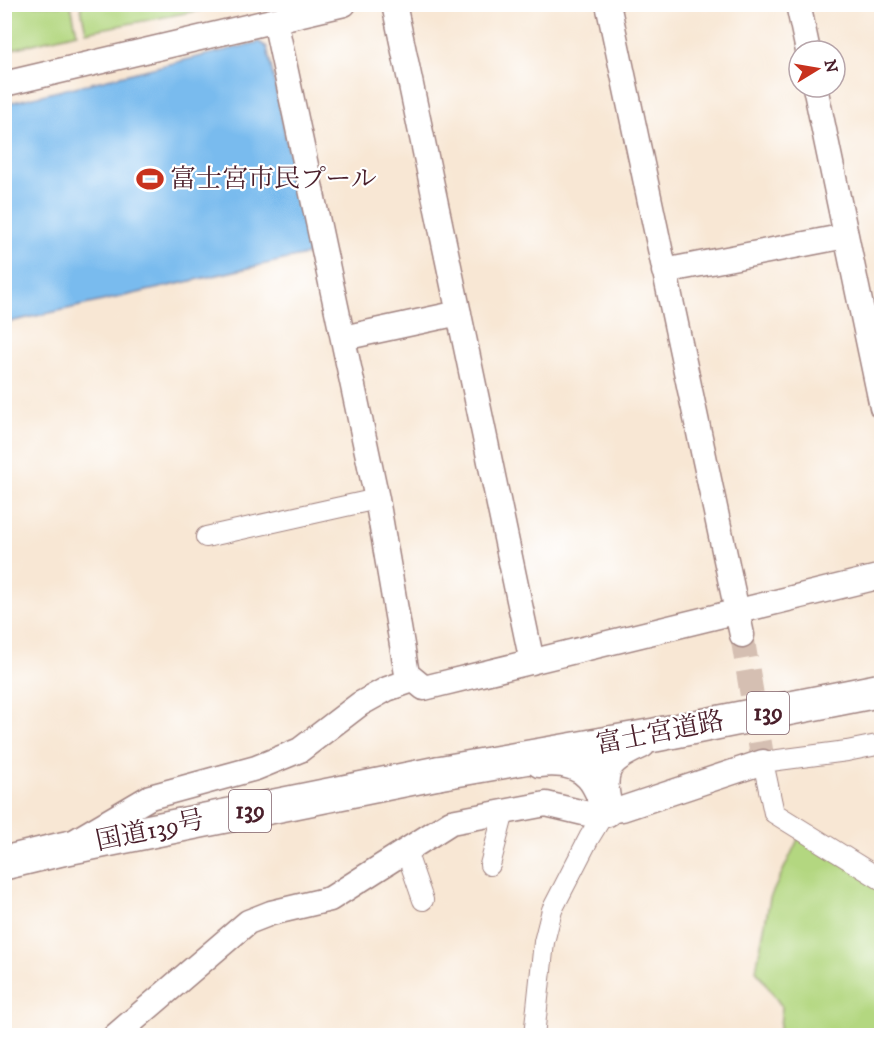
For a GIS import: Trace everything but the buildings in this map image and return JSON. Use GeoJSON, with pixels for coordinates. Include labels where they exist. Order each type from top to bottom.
{"type":"FeatureCollection","features":[{"type":"Feature","properties":{"kind":"highway","name":"富士宮道路"},"geometry":{"type":"LineString","coordinates":[[438,773],[655,735],[882,690]]}},
{"type":"Feature","properties":{"kind":"highway"},"geometry":{"type":"LineString","coordinates":[[606,810],[601,790],[605,767],[611,756],[655,735]]}},
{"type":"Feature","properties":{"kind":"highway","name":"国道139号"},"geometry":{"type":"LineString","coordinates":[[4,864],[63,849],[438,773]]}},
{"type":"Feature","properties":{"kind":"street"},"geometry":{"type":"LineString","coordinates":[[4,84],[344,4]]}},
{"type":"Feature","properties":{"kind":"street"},"geometry":{"type":"LineString","coordinates":[[394,4],[532,662]]}},
{"type":"Feature","properties":{"kind":"street"},"geometry":{"type":"LineString","coordinates":[[608,4],[739,623]]}},
{"type":"Feature","properties":{"kind":"street"},"geometry":{"type":"LineString","coordinates":[[798,4],[805,39]]}},
{"type":"Feature","properties":{"kind":"street"},"geometry":{"type":"LineString","coordinates":[[275,20],[377,499],[407,674],[413,680],[424,688],[532,662],[739,623],[882,576]]}},
{"type":"Feature","properties":{"kind":"street"},"geometry":{"type":"LineString","coordinates":[[817,99],[882,407]]}},
{"type":"Feature","properties":{"kind":"street"},"geometry":{"type":"LineString","coordinates":[[664,271],[846,236]]}},
{"type":"Feature","properties":{"kind":"street"},"geometry":{"type":"LineString","coordinates":[[343,338],[459,313]]}},
{"type":"Feature","properties":{"kind":"street"},"geometry":{"type":"LineString","coordinates":[[206,537],[377,499]]}},
{"type":"Feature","properties":{"kind":"street"},"geometry":{"type":"LineString","coordinates":[[63,849],[150,796],[256,768],[300,750],[360,704],[387,689],[413,680]]}},
{"type":"Feature","properties":{"kind":"street"},"geometry":{"type":"LineString","coordinates":[[115,1035],[248,922],[271,913],[330,899],[451,822],[546,804],[588,814],[622,808],[763,762],[882,744]]}},
{"type":"Feature","properties":{"kind":"street"},"geometry":{"type":"LineString","coordinates":[[763,762],[774,813],[882,880]]}},
{"type":"Feature","properties":{"kind":"street"},"geometry":{"type":"LineString","coordinates":[[438,773],[467,774],[554,763],[574,768],[588,777],[606,810]]}},
{"type":"Feature","properties":{"kind":"street"},"geometry":{"type":"LineString","coordinates":[[534,1035],[544,942],[552,910],[606,810]]}},
{"type":"Feature","properties":{"kind":"street"},"geometry":{"type":"LineString","coordinates":[[490,865],[504,812]]}},
{"type":"Feature","properties":{"kind":"street"},"geometry":{"type":"LineString","coordinates":[[406,851],[423,900]]}},
{"type":"Feature","properties":{"kind":"green space"},"geometry":{"type":"Polygon","coordinates":[[[80,4],[228,4],[228,5],[86,32],[80,4]]]}},
{"type":"Feature","properties":{"kind":"green space"},"geometry":{"type":"Polygon","coordinates":[[[4,5],[71,5],[77,33],[5,51],[4,5]]]}},
{"type":"Feature","properties":{"kind":"green space"},"geometry":{"type":"Polygon","coordinates":[[[800,835],[881,886],[881,1035],[779,1035],[782,1007],[756,970],[770,898],[800,835]]]}},
{"type":"Feature","properties":{"kind":"water","name":"富士宮市民プール"},"geometry":{"type":"Polygon","coordinates":[[[259,42],[267,47],[310,254],[5,323],[5,104],[259,42]]]}},
{"type":"Feature","properties":{"kind":"tunnel"},"geometry":{"type":"LineString","coordinates":[[742,635],[763,762]]}},
{"type":"Feature","properties":{"kind":"place","name":"富士宮市民プール"},"geometry":{"type":"Point","coordinates":[150,179]}}]}
